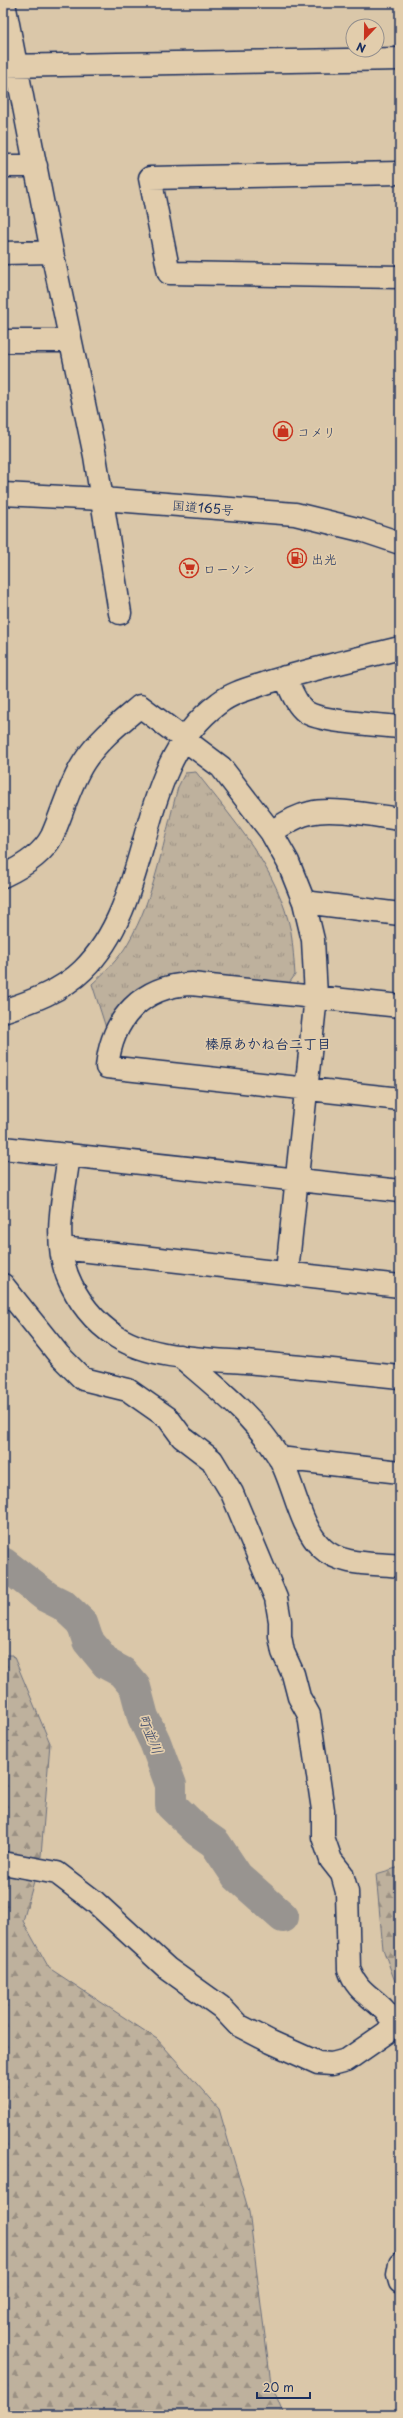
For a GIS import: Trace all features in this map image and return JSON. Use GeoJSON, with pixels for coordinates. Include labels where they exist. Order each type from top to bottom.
{"type":"FeatureCollection","features":[{"type":"Feature","properties":{"kind":"main road"},"geometry":{"type":"LineString","coordinates":[[4,3],[10,66],[36,166],[70,341],[95,456],[106,536],[120,613]]}},
{"type":"Feature","properties":{"kind":"main road"},"geometry":{"type":"LineString","coordinates":[[10,66],[400,59]]}},
{"type":"Feature","properties":{"kind":"main road"},"geometry":{"type":"LineString","coordinates":[[3,166],[36,166]]}},
{"type":"Feature","properties":{"kind":"main road"},"geometry":{"type":"LineString","coordinates":[[400,173],[150,178],[169,273],[400,277]]}},
{"type":"Feature","properties":{"kind":"main road"},"geometry":{"type":"LineString","coordinates":[[3,253],[52,252]]}},
{"type":"Feature","properties":{"kind":"main road"},"geometry":{"type":"LineString","coordinates":[[3,341],[70,341]]}},
{"type":"Feature","properties":{"kind":"main road","name":"国道165号"},"geometry":{"type":"LineString","coordinates":[[3,494],[102,499],[295,514],[361,530],[400,543]]}},
{"type":"Feature","properties":{"kind":"main road"},"geometry":{"type":"LineString","coordinates":[[3,1011],[53,991],[82,971],[114,932],[133,881],[158,795],[184,739],[219,703],[240,692],[285,677],[400,648]]}},
{"type":"Feature","properties":{"kind":"main road"},"geometry":{"type":"LineString","coordinates":[[285,677],[294,696],[306,712],[330,719],[400,727]]}},
{"type":"Feature","properties":{"kind":"main road"},"geometry":{"type":"LineString","coordinates":[[3,876],[24,867],[51,838],[67,796],[83,763],[103,738],[140,706],[220,767],[270,832],[288,862],[304,902],[313,940],[316,996],[298,1180],[287,1272]]}},
{"type":"Feature","properties":{"kind":"main road"},"geometry":{"type":"LineString","coordinates":[[270,832],[295,817],[311,812],[344,813],[400,819]]}},
{"type":"Feature","properties":{"kind":"main road"},"geometry":{"type":"LineString","coordinates":[[304,902],[400,914]]}},
{"type":"Feature","properties":{"kind":"main road"},"geometry":{"type":"LineString","coordinates":[[400,1006],[316,996],[191,984],[176,984],[142,998],[131,1008],[116,1031],[109,1050],[107,1067],[400,1099]]}},
{"type":"Feature","properties":{"kind":"main road"},"geometry":{"type":"LineString","coordinates":[[3,1148],[400,1191]]}},
{"type":"Feature","properties":{"kind":"main road"},"geometry":{"type":"LineString","coordinates":[[70,1155],[60,1231],[67,1273],[79,1300],[98,1323],[118,1337],[139,1346],[180,1356],[400,1377]]}},
{"type":"Feature","properties":{"kind":"main road"},"geometry":{"type":"LineString","coordinates":[[62,1248],[287,1272],[400,1286]]}},
{"type":"Feature","properties":{"kind":"main road"},"geometry":{"type":"LineString","coordinates":[[3,1285],[59,1354],[82,1379],[128,1390],[168,1418],[182,1438],[212,1460],[232,1493],[276,1598],[283,1652],[293,1674],[299,1697],[309,1716],[324,1810],[324,1837],[331,1860],[342,1874],[347,1892],[349,1969],[352,1980],[362,1992],[388,2011],[397,2024],[347,2060],[332,2064],[318,2062],[271,2042],[238,2025],[221,2007],[168,1969],[95,1902],[57,1873],[3,1863]]}},
{"type":"Feature","properties":{"kind":"main road"},"geometry":{"type":"LineString","coordinates":[[180,1356],[250,1417],[279,1458],[305,1521],[322,1548],[341,1559],[400,1566]]}},
{"type":"Feature","properties":{"kind":"main road"},"geometry":{"type":"LineString","coordinates":[[279,1458],[400,1472]]}},
{"type":"Feature","properties":{"kind":"main road"},"geometry":{"type":"LineString","coordinates":[[400,2264],[398,2275],[400,2282]]}},
{"type":"Feature","properties":{"kind":"green space"},"geometry":{"type":"Polygon","coordinates":[[[196,772],[253,847],[276,887],[285,909],[291,932],[295,975],[287,986],[192,976],[107,1031],[92,984],[116,960],[128,943],[137,925],[158,867],[178,787],[185,773],[196,772]]]}},
{"type":"Feature","properties":{"kind":"green space"},"geometry":{"type":"Polygon","coordinates":[[[3,1655],[13,1655],[50,1743],[41,1856],[23,1921],[49,1968],[157,2039],[219,2109],[249,2212],[271,2383],[284,2415],[3,2415],[3,1655]]]}},
{"type":"Feature","properties":{"kind":"green space"},"geometry":{"type":"Polygon","coordinates":[[[400,1867],[400,1995],[383,1949],[376,1874],[400,1867]]]}},
{"type":"Feature","properties":{"kind":"waterway","name":"町並川"},"geometry":{"type":"LineString","coordinates":[[3,1563],[47,1597],[63,1605],[82,1623],[88,1641],[107,1664],[122,1672],[135,1687],[143,1717],[155,1742],[171,1785],[171,1805],[198,1831],[215,1843],[237,1876],[283,1917]]}},
{"type":"Feature","properties":{"kind":"place","name":"コメリ"},"geometry":{"type":"Point","coordinates":[283,431]}},
{"type":"Feature","properties":{"kind":"place","name":"出光"},"geometry":{"type":"Point","coordinates":[297,558]}},
{"type":"Feature","properties":{"kind":"place","name":"ローソン"},"geometry":{"type":"Point","coordinates":[189,568]}},
{"type":"Feature","properties":{"kind":"district","name":"榛原あかね台二丁目"},"geometry":{"type":"Point","coordinates":[268,1043]}}]}
